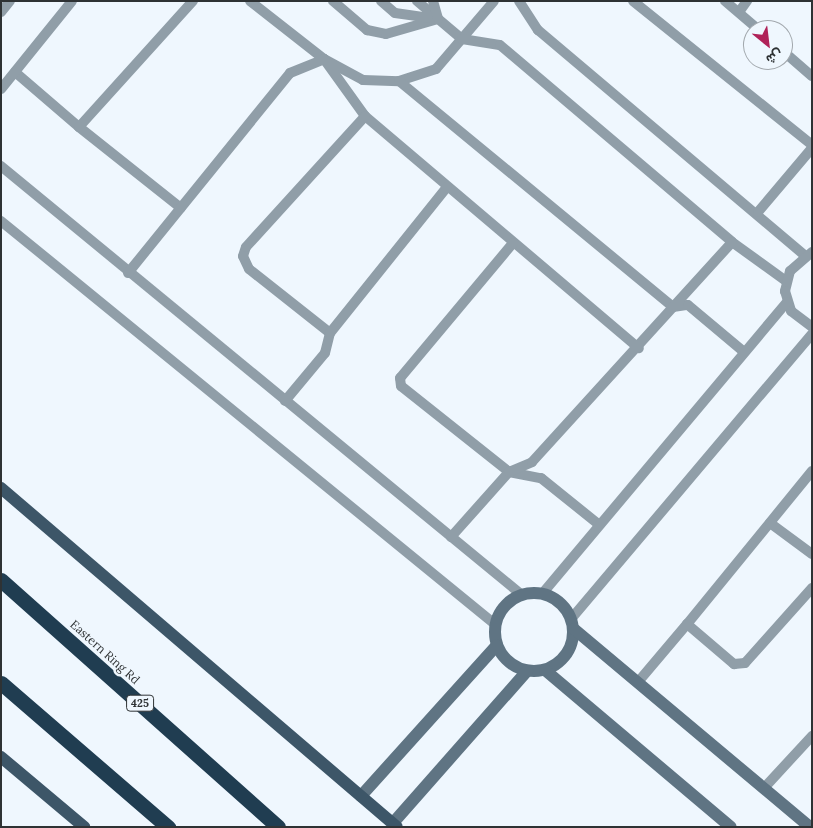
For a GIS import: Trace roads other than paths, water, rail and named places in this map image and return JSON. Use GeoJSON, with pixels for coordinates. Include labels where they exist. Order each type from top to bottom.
{"type":"FeatureCollection","features":[{"type":"Feature","properties":{"kind":"highway","name":"Eastern Ring Rd"},"geometry":{"type":"LineString","coordinates":[[1,578],[278,827]]}},
{"type":"Feature","properties":{"kind":"highway"},"geometry":{"type":"LineString","coordinates":[[1,684],[168,827]]}},
{"type":"Feature","properties":{"kind":"main road"},"geometry":{"type":"LineString","coordinates":[[1,488],[395,825]]}},
{"type":"Feature","properties":{"kind":"main road"},"geometry":{"type":"LineString","coordinates":[[1,757],[84,827]]}},
{"type":"Feature","properties":{"kind":"street"},"geometry":{"type":"LineString","coordinates":[[572,624],[563,659],[545,670],[527,671],[508,662],[497,645],[496,625],[505,606],[522,595],[542,594],[560,602],[572,624],[810,827]]}},
{"type":"Feature","properties":{"kind":"street"},"geometry":{"type":"LineString","coordinates":[[361,796],[497,645]]}},
{"type":"Feature","properties":{"kind":"street"},"geometry":{"type":"LineString","coordinates":[[545,670],[731,827]]}},
{"type":"Feature","properties":{"kind":"street"},"geometry":{"type":"LineString","coordinates":[[395,825],[527,671]]}},
{"type":"Feature","properties":{"kind":"lane"},"geometry":{"type":"LineString","coordinates":[[1,12],[10,1]]}},
{"type":"Feature","properties":{"kind":"lane"},"geometry":{"type":"LineString","coordinates":[[1,89],[72,1]]}},
{"type":"Feature","properties":{"kind":"lane"},"geometry":{"type":"LineString","coordinates":[[79,127],[193,1]]}},
{"type":"Feature","properties":{"kind":"lane"},"geometry":{"type":"LineString","coordinates":[[250,1],[324,58],[363,80],[398,81],[436,69],[494,1]]}},
{"type":"Feature","properties":{"kind":"lane"},"geometry":{"type":"LineString","coordinates":[[333,1],[367,30],[386,34],[438,19]]}},
{"type":"Feature","properties":{"kind":"lane"},"geometry":{"type":"LineString","coordinates":[[380,1],[395,13],[438,19]]}},
{"type":"Feature","properties":{"kind":"lane"},"geometry":{"type":"LineString","coordinates":[[417,1],[462,38],[500,45],[732,242],[786,281]]}},
{"type":"Feature","properties":{"kind":"lane"},"geometry":{"type":"LineString","coordinates":[[433,1],[438,19]]}},
{"type":"Feature","properties":{"kind":"lane"},"geometry":{"type":"LineString","coordinates":[[519,1],[538,30],[808,254],[786,281],[787,302],[798,319],[812,327]]}},
{"type":"Feature","properties":{"kind":"lane"},"geometry":{"type":"LineString","coordinates":[[633,1],[811,147],[758,212]]}},
{"type":"Feature","properties":{"kind":"lane"},"geometry":{"type":"LineString","coordinates":[[725,1],[748,20]]}},
{"type":"Feature","properties":{"kind":"lane"},"geometry":{"type":"LineString","coordinates":[[739,12],[747,1]]}},
{"type":"Feature","properties":{"kind":"lane"},"geometry":{"type":"LineString","coordinates":[[324,58],[365,116],[639,348]]}},
{"type":"Feature","properties":{"kind":"lane"},"geometry":{"type":"LineString","coordinates":[[128,273],[290,73],[324,58]]}},
{"type":"Feature","properties":{"kind":"lane"},"geometry":{"type":"LineString","coordinates":[[793,60],[812,76]]}},
{"type":"Feature","properties":{"kind":"lane"},"geometry":{"type":"LineString","coordinates":[[15,72],[79,127],[180,208]]}},
{"type":"Feature","properties":{"kind":"lane"},"geometry":{"type":"LineString","coordinates":[[398,81],[673,306],[688,305],[744,352]]}},
{"type":"Feature","properties":{"kind":"lane"},"geometry":{"type":"LineString","coordinates":[[330,333],[249,269],[243,256],[246,247],[365,116]]}},
{"type":"Feature","properties":{"kind":"lane"},"geometry":{"type":"LineString","coordinates":[[1,166],[128,273],[522,595]]}},
{"type":"Feature","properties":{"kind":"lane"},"geometry":{"type":"LineString","coordinates":[[285,401],[325,353],[330,333],[447,187]]}},
{"type":"Feature","properties":{"kind":"lane"},"geometry":{"type":"LineString","coordinates":[[1,221],[496,625]]}},
{"type":"Feature","properties":{"kind":"lane"},"geometry":{"type":"LineString","coordinates":[[451,537],[509,472],[532,462],[639,348],[673,306],[732,242]]}},
{"type":"Feature","properties":{"kind":"lane"},"geometry":{"type":"LineString","coordinates":[[513,243],[400,378],[406,394],[509,472],[541,478],[597,523]]}},
{"type":"Feature","properties":{"kind":"lane"},"geometry":{"type":"LineString","coordinates":[[542,594],[597,523],[787,302]]}},
{"type":"Feature","properties":{"kind":"lane"},"geometry":{"type":"LineString","coordinates":[[572,624],[812,334]]}},
{"type":"Feature","properties":{"kind":"lane"},"geometry":{"type":"LineString","coordinates":[[638,682],[812,471]]}},
{"type":"Feature","properties":{"kind":"lane"},"geometry":{"type":"LineString","coordinates":[[770,523],[812,554]]}},
{"type":"Feature","properties":{"kind":"lane"},"geometry":{"type":"LineString","coordinates":[[687,624],[734,664],[745,663],[812,588]]}},
{"type":"Feature","properties":{"kind":"lane"},"geometry":{"type":"LineString","coordinates":[[764,788],[812,736]]}}]}
